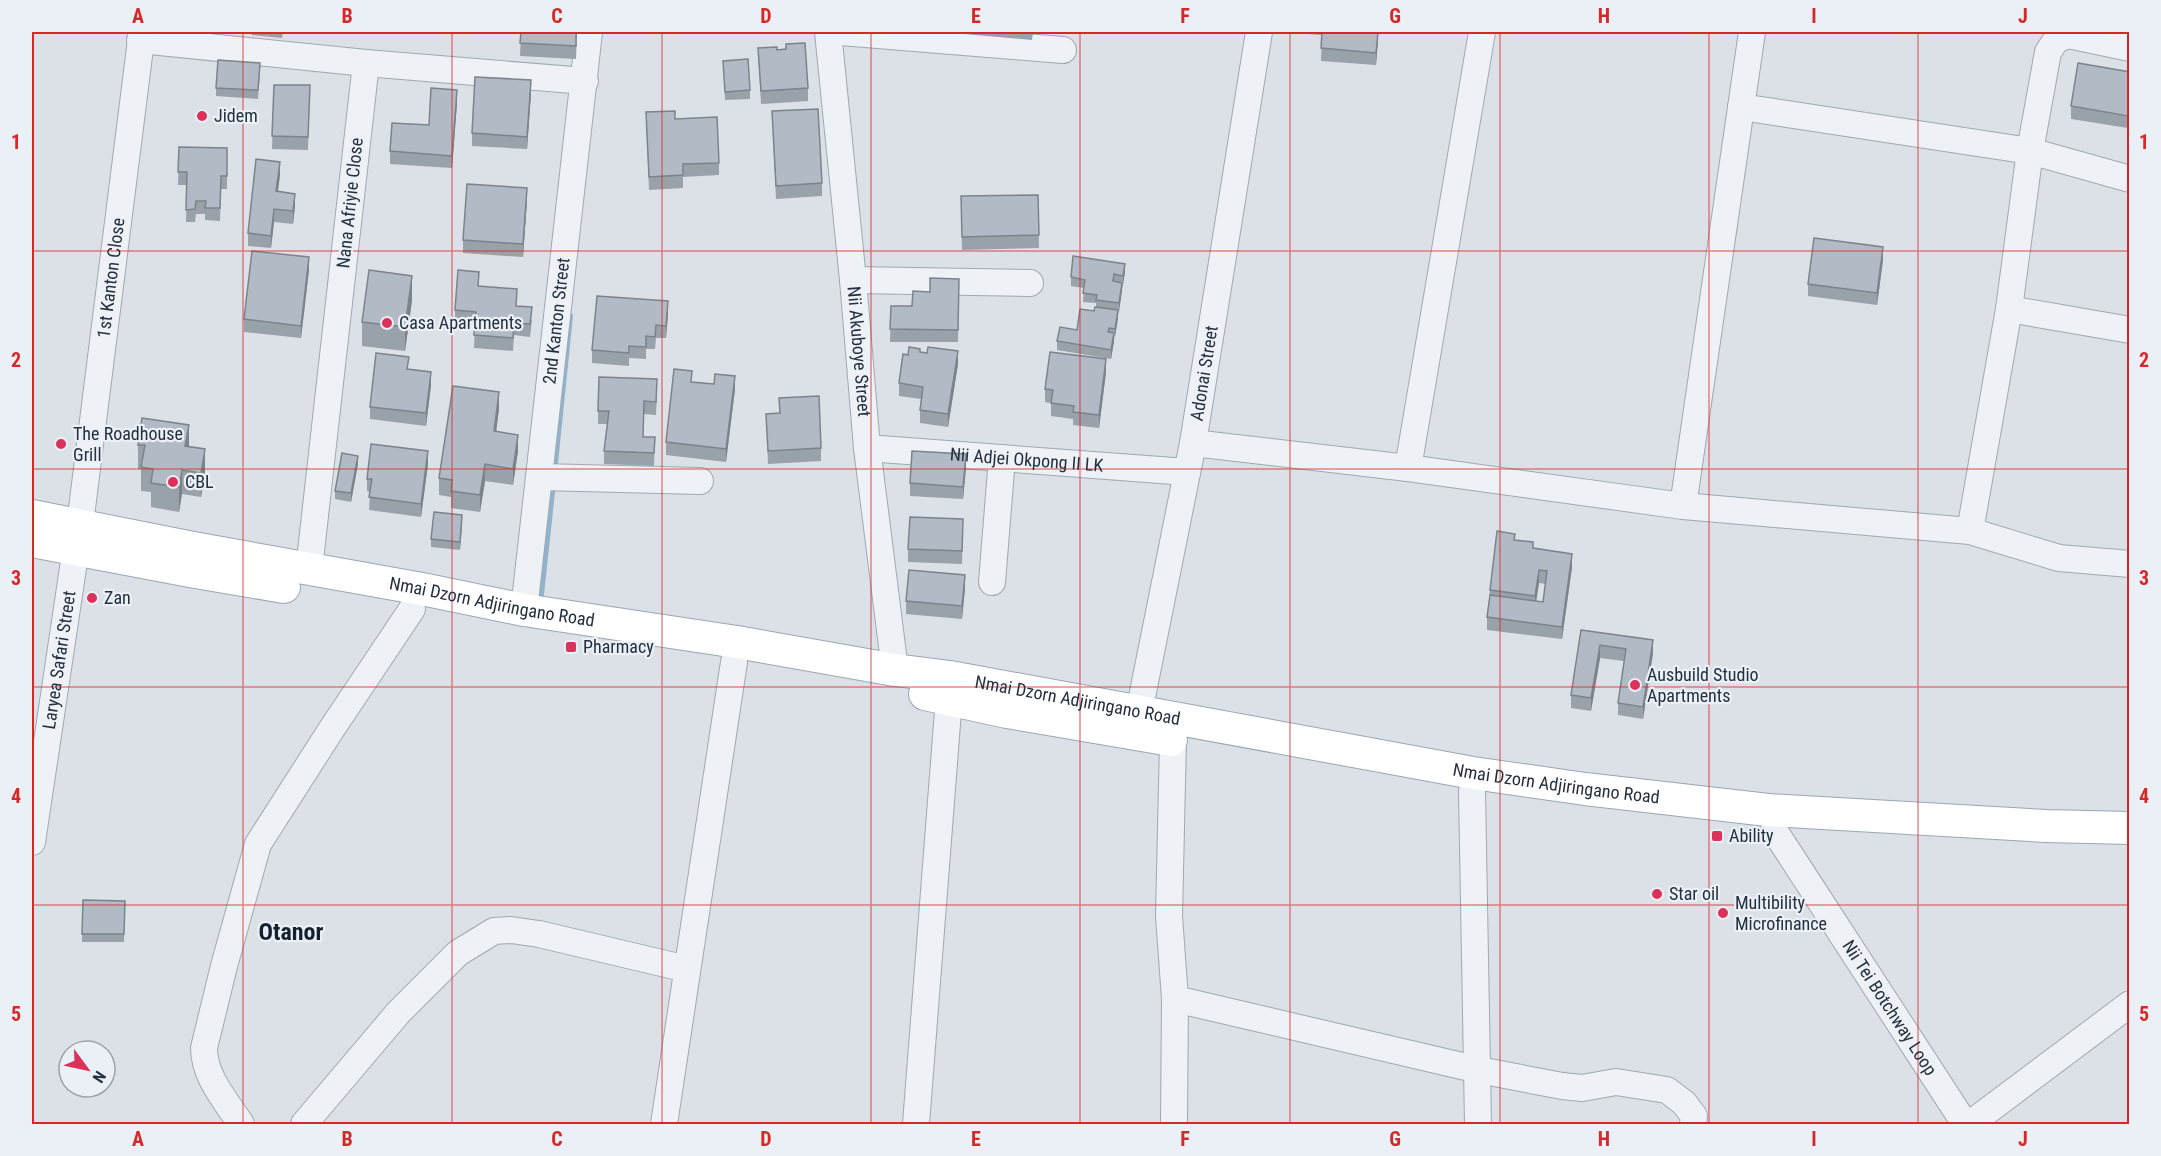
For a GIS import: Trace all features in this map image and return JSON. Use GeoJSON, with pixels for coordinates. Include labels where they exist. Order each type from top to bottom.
{"type":"FeatureCollection","features":[{"type":"Feature","properties":{"kind":"main road","name":"Nmai Dzorn Adjiringano Road"},"geometry":{"type":"LineString","coordinates":[[32,516],[78,536],[190,571],[949,699],[1009,700],[1139,712],[1473,773],[1672,800],[2045,836],[2130,849]]}},
{"type":"Feature","properties":{"kind":"main road","name":"Nmai Dzorn Adjiringano Road"},"geometry":{"type":"LineString","coordinates":[[32,541],[78,536],[193,548],[422,589],[524,610],[737,642],[895,670],[1173,740],[1569,809],[1678,822],[1774,830],[2045,836],[2130,828]]}},
{"type":"Feature","properties":{"kind":"street","name":"2nd Kanton Street"},"geometry":{"type":"LineString","coordinates":[[524,610],[589,32]]}},
{"type":"Feature","properties":{"kind":"street","name":"Nii Akuboye Street"},"geometry":{"type":"LineString","coordinates":[[828,32],[867,448],[895,670]]}},
{"type":"Feature","properties":{"kind":"street"},"geometry":{"type":"LineString","coordinates":[[841,32],[1063,50]]}},
{"type":"Feature","properties":{"kind":"street","name":"Adonai Street"},"geometry":{"type":"LineString","coordinates":[[1139,712],[1193,443],[1259,32]]}},
{"type":"Feature","properties":{"kind":"street"},"geometry":{"type":"LineString","coordinates":[[1408,468],[1482,32]]}},
{"type":"Feature","properties":{"kind":"street"},"geometry":{"type":"LineString","coordinates":[[1683,506],[1752,32]]}},
{"type":"Feature","properties":{"kind":"street"},"geometry":{"type":"LineString","coordinates":[[1970,531],[2009,309],[2030,151],[2048,52],[2056,40],[2068,35],[2130,48]]}},
{"type":"Feature","properties":{"kind":"street"},"geometry":{"type":"LineString","coordinates":[[141,36],[366,63],[585,81]]}},
{"type":"Feature","properties":{"kind":"street","name":"1st Kanton Close"},"geometry":{"type":"LineString","coordinates":[[78,536],[141,36]]}},
{"type":"Feature","properties":{"kind":"street","name":"Nana Afriyie Close"},"geometry":{"type":"LineString","coordinates":[[309,569],[366,63]]}},
{"type":"Feature","properties":{"kind":"street"},"geometry":{"type":"LineString","coordinates":[[1741,106],[2030,151],[2130,179]]}},
{"type":"Feature","properties":{"kind":"street"},"geometry":{"type":"LineString","coordinates":[[853,280],[1030,283]]}},
{"type":"Feature","properties":{"kind":"street"},"geometry":{"type":"LineString","coordinates":[[2009,309],[2130,330]]}},
{"type":"Feature","properties":{"kind":"street"},"geometry":{"type":"LineString","coordinates":[[1193,443],[1408,468],[1683,506],[1970,531],[2059,558],[2130,564]]}},
{"type":"Feature","properties":{"kind":"street","name":"Nii Adjei Okpong II LK"},"geometry":{"type":"LineString","coordinates":[[867,448],[1187,472]]}},
{"type":"Feature","properties":{"kind":"street"},"geometry":{"type":"LineString","coordinates":[[992,582],[1002,458]]}},
{"type":"Feature","properties":{"kind":"street"},"geometry":{"type":"LineString","coordinates":[[540,477],[700,481]]}},
{"type":"Feature","properties":{"kind":"street","name":"Laryea Safari Street"},"geometry":{"type":"LineString","coordinates":[[32,842],[78,536]]}},
{"type":"Feature","properties":{"kind":"street"},"geometry":{"type":"LineString","coordinates":[[242,1125],[207,1072],[204,1048],[258,844],[412,609]]}},
{"type":"Feature","properties":{"kind":"street"},"geometry":{"type":"LineString","coordinates":[[664,1125],[734,662]]}},
{"type":"Feature","properties":{"kind":"street"},"geometry":{"type":"LineString","coordinates":[[916,1125],[949,699]]}},
{"type":"Feature","properties":{"kind":"street"},"geometry":{"type":"LineString","coordinates":[[1173,740],[1169,916],[1175,999],[1174,1125]]}},
{"type":"Feature","properties":{"kind":"street"},"geometry":{"type":"LineString","coordinates":[[1473,791],[1479,1070],[1478,1125]]}},
{"type":"Feature","properties":{"kind":"street","name":"Nii Tei Botchway Loop"},"geometry":{"type":"LineString","coordinates":[[1774,830],[1965,1125]]}},
{"type":"Feature","properties":{"kind":"street"},"geometry":{"type":"LineString","coordinates":[[304,1125],[398,1013],[459,953],[494,931],[511,930],[539,934],[687,969]]}},
{"type":"Feature","properties":{"kind":"street"},"geometry":{"type":"LineString","coordinates":[[1175,999],[1479,1070],[1562,1086],[1582,1088],[1616,1082],[1666,1090],[1684,1103],[1694,1116],[1693,1125]]}},
{"type":"Feature","properties":{"kind":"street"},"geometry":{"type":"LineString","coordinates":[[1970,1125],[2130,1004]]}},
{"type":"Feature","properties":{"kind":"building"},"geometry":{"type":"Polygon","coordinates":[[[521,32],[576,32],[576,46],[520,43],[521,32]]]}},
{"type":"Feature","properties":{"kind":"building"},"geometry":{"type":"Polygon","coordinates":[[[1322,32],[1378,32],[1376,53],[1321,48],[1322,32]]]}},
{"type":"Feature","properties":{"kind":"building"},"geometry":{"type":"Polygon","coordinates":[[[805,43],[808,88],[761,91],[758,48],[777,47],[777,50],[786,49],[786,44],[805,43]]]}},
{"type":"Feature","properties":{"kind":"building"},"geometry":{"type":"Polygon","coordinates":[[[748,59],[750,90],[725,92],[723,61],[748,59]]]}},
{"type":"Feature","properties":{"kind":"building"},"geometry":{"type":"Polygon","coordinates":[[[218,60],[260,63],[258,90],[216,88],[218,60]]]}},
{"type":"Feature","properties":{"kind":"building"},"geometry":{"type":"Polygon","coordinates":[[[2078,63],[2130,72],[2128,116],[2071,106],[2078,63]]]}},
{"type":"Feature","properties":{"kind":"building"},"geometry":{"type":"Polygon","coordinates":[[[475,77],[531,80],[527,137],[472,133],[475,77]]]}},
{"type":"Feature","properties":{"kind":"building"},"geometry":{"type":"Polygon","coordinates":[[[274,85],[310,85],[308,137],[272,136],[274,85]]]}},
{"type":"Feature","properties":{"kind":"building"},"geometry":{"type":"Polygon","coordinates":[[[431,88],[457,90],[452,156],[390,151],[392,123],[429,125],[431,88]]]}},
{"type":"Feature","properties":{"kind":"building"},"geometry":{"type":"Polygon","coordinates":[[[818,109],[822,183],[776,186],[772,111],[818,109]]]}},
{"type":"Feature","properties":{"kind":"building"},"geometry":{"type":"Polygon","coordinates":[[[675,111],[675,119],[717,117],[719,163],[683,164],[683,175],[649,177],[646,112],[675,111]]]}},
{"type":"Feature","properties":{"kind":"building"},"geometry":{"type":"Polygon","coordinates":[[[179,147],[227,148],[227,176],[221,176],[220,208],[205,208],[206,201],[196,201],[195,209],[186,210],[187,172],[178,172],[179,147]]]}},
{"type":"Feature","properties":{"kind":"building"},"geometry":{"type":"Polygon","coordinates":[[[256,159],[280,162],[276,191],[295,194],[293,211],[274,209],[271,236],[248,233],[256,159]]]}},
{"type":"Feature","properties":{"kind":"building"},"geometry":{"type":"Polygon","coordinates":[[[467,184],[527,188],[523,244],[463,240],[467,184]]]}},
{"type":"Feature","properties":{"kind":"building"},"geometry":{"type":"Polygon","coordinates":[[[1038,195],[1039,235],[962,237],[961,196],[1038,195]]]}},
{"type":"Feature","properties":{"kind":"building"},"geometry":{"type":"Polygon","coordinates":[[[1814,238],[1883,247],[1877,293],[1808,284],[1814,238]]]}},
{"type":"Feature","properties":{"kind":"building"},"geometry":{"type":"Polygon","coordinates":[[[252,251],[309,257],[301,326],[244,319],[252,251]]]}},
{"type":"Feature","properties":{"kind":"building"},"geometry":{"type":"Polygon","coordinates":[[[1073,256],[1125,264],[1123,276],[1114,274],[1113,281],[1122,283],[1119,303],[1096,300],[1097,295],[1083,293],[1085,280],[1071,277],[1073,256]]]}},
{"type":"Feature","properties":{"kind":"building"},"geometry":{"type":"Polygon","coordinates":[[[369,270],[412,276],[405,327],[362,322],[369,270]]]}},
{"type":"Feature","properties":{"kind":"building"},"geometry":{"type":"Polygon","coordinates":[[[458,270],[479,272],[478,286],[517,289],[516,306],[532,307],[530,324],[514,323],[513,338],[474,335],[476,312],[455,310],[458,270]]]}},
{"type":"Feature","properties":{"kind":"building"},"geometry":{"type":"Polygon","coordinates":[[[930,278],[959,279],[958,330],[890,329],[891,306],[912,306],[913,291],[930,292],[930,278]]]}},
{"type":"Feature","properties":{"kind":"building"},"geometry":{"type":"Polygon","coordinates":[[[597,296],[668,301],[666,326],[656,325],[655,337],[646,336],[646,347],[629,346],[629,353],[592,350],[597,296]]]}},
{"type":"Feature","properties":{"kind":"building"},"geometry":{"type":"Polygon","coordinates":[[[1095,307],[1118,310],[1115,329],[1109,328],[1108,332],[1114,333],[1111,350],[1057,341],[1060,327],[1077,330],[1080,309],[1094,311],[1095,307]]]}},
{"type":"Feature","properties":{"kind":"building"},"geometry":{"type":"Polygon","coordinates":[[[909,347],[927,353],[928,347],[958,351],[948,414],[920,410],[923,387],[899,383],[903,354],[908,355],[909,347]]]}},
{"type":"Feature","properties":{"kind":"building"},"geometry":{"type":"Polygon","coordinates":[[[1050,352],[1106,359],[1099,415],[1073,412],[1074,406],[1051,403],[1053,390],[1045,389],[1050,352]]]}},
{"type":"Feature","properties":{"kind":"building"},"geometry":{"type":"Polygon","coordinates":[[[376,353],[409,357],[407,369],[431,372],[426,413],[370,407],[376,353]]]}},
{"type":"Feature","properties":{"kind":"building"},"geometry":{"type":"Polygon","coordinates":[[[674,369],[692,371],[691,382],[714,384],[715,374],[735,376],[726,449],[666,442],[674,369]]]}},
{"type":"Feature","properties":{"kind":"building"},"geometry":{"type":"Polygon","coordinates":[[[599,377],[657,379],[656,402],[644,401],[643,437],[655,437],[654,453],[604,451],[609,411],[598,411],[599,377]]]}},
{"type":"Feature","properties":{"kind":"building"},"geometry":{"type":"Polygon","coordinates":[[[453,386],[499,392],[494,431],[518,435],[513,469],[485,464],[480,495],[451,491],[452,480],[439,478],[453,386]]]}},
{"type":"Feature","properties":{"kind":"building"},"geometry":{"type":"Polygon","coordinates":[[[819,396],[821,448],[768,451],[766,414],[780,413],[779,398],[819,396]]]}},
{"type":"Feature","properties":{"kind":"building"},"geometry":{"type":"Polygon","coordinates":[[[142,418],[189,425],[185,446],[205,449],[201,473],[182,470],[179,487],[151,483],[153,469],[141,467],[145,445],[138,445],[142,418]]]}},
{"type":"Feature","properties":{"kind":"building"},"geometry":{"type":"Polygon","coordinates":[[[371,444],[428,451],[421,504],[369,497],[372,479],[367,479],[371,444]]]}},
{"type":"Feature","properties":{"kind":"building"},"geometry":{"type":"Polygon","coordinates":[[[912,451],[966,454],[963,487],[910,483],[912,451]]]}},
{"type":"Feature","properties":{"kind":"building"},"geometry":{"type":"Polygon","coordinates":[[[342,453],[358,456],[351,493],[335,491],[342,453]]]}},
{"type":"Feature","properties":{"kind":"building"},"geometry":{"type":"Polygon","coordinates":[[[434,512],[462,515],[460,542],[431,539],[434,512]]]}},
{"type":"Feature","properties":{"kind":"building"},"geometry":{"type":"Polygon","coordinates":[[[910,517],[963,519],[962,551],[908,549],[910,517]]]}},
{"type":"Feature","properties":{"kind":"building"},"geometry":{"type":"Polygon","coordinates":[[[1497,531],[1515,534],[1514,540],[1533,542],[1533,548],[1572,554],[1562,627],[1487,617],[1490,595],[1543,602],[1547,571],[1539,570],[1535,596],[1490,590],[1497,531]]]}},
{"type":"Feature","properties":{"kind":"building"},"geometry":{"type":"Polygon","coordinates":[[[909,570],[965,575],[962,606],[906,601],[909,570]]]}},
{"type":"Feature","properties":{"kind":"building","name":"Ausbuild Studio Apartments"},"geometry":{"type":"Polygon","coordinates":[[[1581,630],[1653,640],[1643,707],[1618,703],[1626,649],[1600,645],[1591,698],[1571,695],[1581,630]]]}},
{"type":"Feature","properties":{"kind":"building"},"geometry":{"type":"Polygon","coordinates":[[[83,900],[125,901],[124,934],[82,934],[83,900]]]}},
{"type":"Feature","properties":{"kind":"waterway"},"geometry":{"type":"LineString","coordinates":[[554,473],[570,316]]}},
{"type":"Feature","properties":{"kind":"waterway"},"geometry":{"type":"LineString","coordinates":[[540,604],[553,483]]}},
{"type":"Feature","properties":{"kind":"place","name":"Jidem"},"geometry":{"type":"Point","coordinates":[202,116]}},
{"type":"Feature","properties":{"kind":"place","name":"Casa Apartments"},"geometry":{"type":"Point","coordinates":[387,323]}},
{"type":"Feature","properties":{"kind":"place","name":"The Roadhouse Grill"},"geometry":{"type":"Point","coordinates":[61,444]}},
{"type":"Feature","properties":{"kind":"place","name":"CBL"},"geometry":{"type":"Point","coordinates":[173,482]}},
{"type":"Feature","properties":{"kind":"place","name":"Zan"},"geometry":{"type":"Point","coordinates":[92,598]}},
{"type":"Feature","properties":{"kind":"place","name":"Pharmacy"},"geometry":{"type":"Point","coordinates":[571,647]}},
{"type":"Feature","properties":{"kind":"place","name":"Ausbuild Studio Apartments"},"geometry":{"type":"Point","coordinates":[1635,685]}},
{"type":"Feature","properties":{"kind":"place","name":"Ability"},"geometry":{"type":"Point","coordinates":[1717,836]}},
{"type":"Feature","properties":{"kind":"place","name":"Star oil"},"geometry":{"type":"Point","coordinates":[1657,894]}},
{"type":"Feature","properties":{"kind":"place","name":"Multibility Microfinance"},"geometry":{"type":"Point","coordinates":[1723,913]}},
{"type":"Feature","properties":{"kind":"district","name":"Otanor"},"geometry":{"type":"Point","coordinates":[291,932]}}]}
